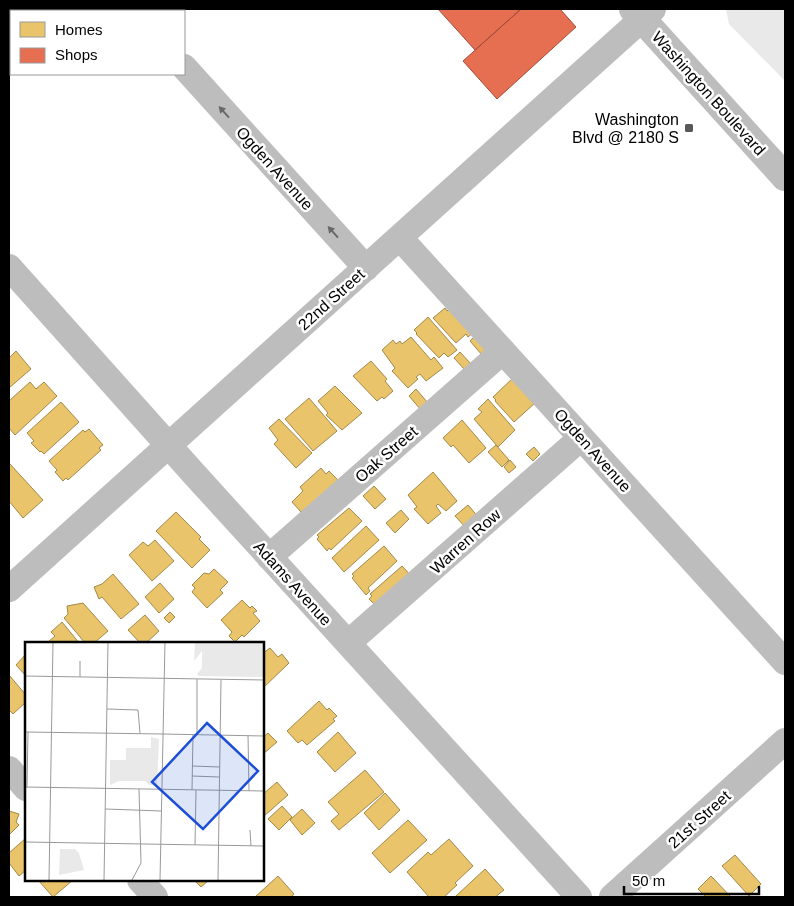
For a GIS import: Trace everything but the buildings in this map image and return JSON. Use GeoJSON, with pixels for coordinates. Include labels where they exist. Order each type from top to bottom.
{"type":"FeatureCollection","features":[{"type":"Feature","properties":{"kind":"main road","name":"Washington Boulevard"},"geometry":{"type":"LineString","coordinates":[[643,12],[785,177]]}},
{"type":"Feature","properties":{"kind":"street","name":"22nd Street"},"geometry":{"type":"LineString","coordinates":[[9,589],[400,238],[643,12]]}},
{"type":"Feature","properties":{"kind":"street","name":"Ogden Avenue"},"geometry":{"type":"LineString","coordinates":[[185,68],[366,268]]}},
{"type":"Feature","properties":{"kind":"street","name":"Ogden Avenue"},"geometry":{"type":"LineString","coordinates":[[400,238],[785,662]]}},
{"type":"Feature","properties":{"kind":"street","name":"Adams Avenue"},"geometry":{"type":"LineString","coordinates":[[9,267],[269,557],[579,897]]}},
{"type":"Feature","properties":{"kind":"street","name":"Oak Street"},"geometry":{"type":"LineString","coordinates":[[269,557],[503,351]]}},
{"type":"Feature","properties":{"kind":"street","name":"Warren Row"},"geometry":{"type":"LineString","coordinates":[[348,643],[581,438]]}},
{"type":"Feature","properties":{"kind":"street","name":"21st Street"},"geometry":{"type":"LineString","coordinates":[[612,897],[785,740]]}},
{"type":"Feature","properties":{"kind":"street"},"geometry":{"type":"LineString","coordinates":[[9,769],[25,787]]}},
{"type":"Feature","properties":{"kind":"street"},"geometry":{"type":"LineString","coordinates":[[141,881],[155,897]]}},
{"type":"Feature","properties":{"kind":"shaded area"},"geometry":{"type":"Polygon","coordinates":[[[726,9],[785,9],[785,81],[729,24],[726,9]]]}},
{"type":"Feature","properties":{"kind":"place","name":"Washington Blvd @ 2180 S"},"geometry":{"type":"Point","coordinates":[689,128]}}]}
